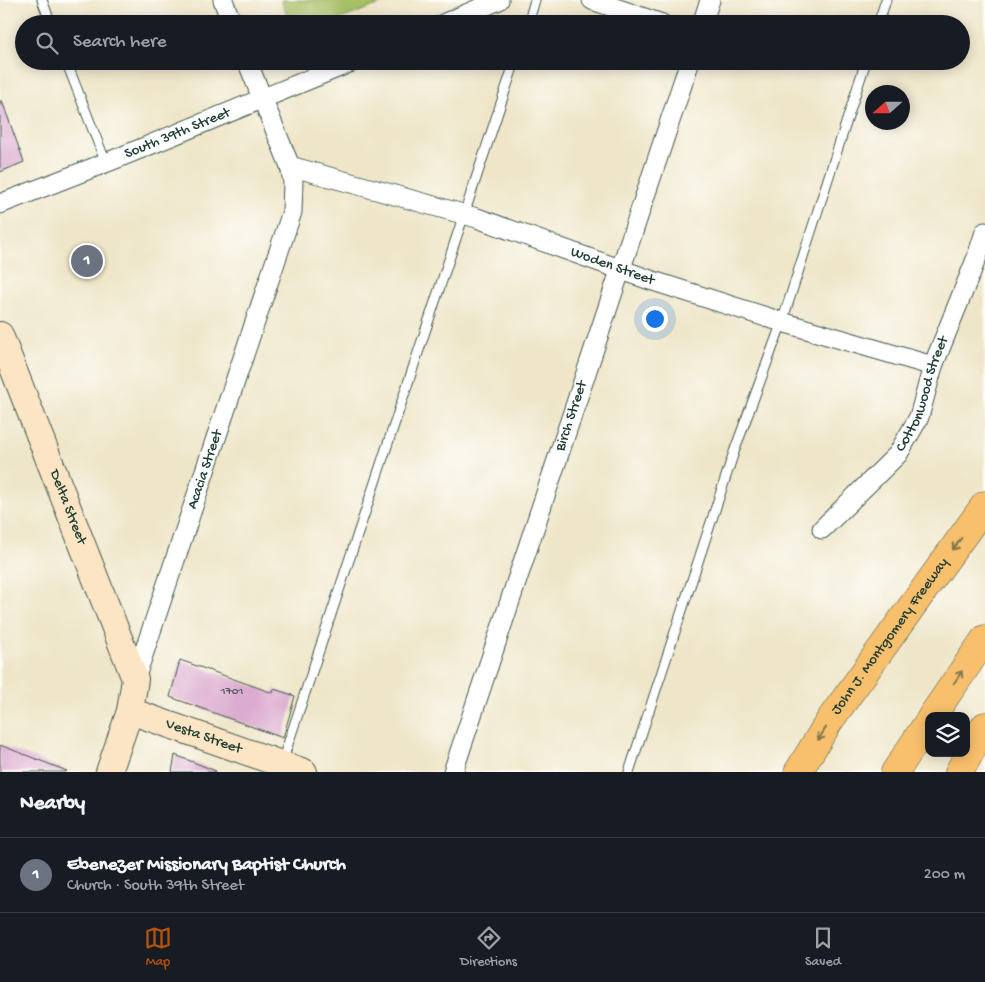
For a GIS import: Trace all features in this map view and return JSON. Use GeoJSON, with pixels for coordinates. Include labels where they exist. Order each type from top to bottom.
{"type":"FeatureCollection","features":[{"type":"Feature","properties":{"kind":"highway","name":"John J. Montgomery Freeway"},"geometry":{"type":"LineString","coordinates":[[798,772],[830,720],[985,505]]}},
{"type":"Feature","properties":{"kind":"highway"},"geometry":{"type":"LineString","coordinates":[[935,712],[985,639]]}},
{"type":"Feature","properties":{"kind":"highway"},"geometry":{"type":"LineString","coordinates":[[959,772],[985,726]]}},
{"type":"Feature","properties":{"kind":"highway"},"geometry":{"type":"LineString","coordinates":[[894,772],[925,727]]}},
{"type":"Feature","properties":{"kind":"street"},"geometry":{"type":"LineString","coordinates":[[223,0],[229,15]]}},
{"type":"Feature","properties":{"kind":"street"},"geometry":{"type":"LineString","coordinates":[[464,15],[499,0]]}},
{"type":"Feature","properties":{"kind":"street"},"geometry":{"type":"LineString","coordinates":[[592,0],[636,15]]}},
{"type":"Feature","properties":{"kind":"street"},"geometry":{"type":"LineString","coordinates":[[705,15],[710,0]]}},
{"type":"Feature","properties":{"kind":"street","name":"Acacia Street"},"geometry":{"type":"LineString","coordinates":[[109,772],[130,711],[135,679],[292,212],[294,182],[290,166],[251,70]]}},
{"type":"Feature","properties":{"kind":"street","name":"South 39th Street"},"geometry":{"type":"LineString","coordinates":[[0,204],[106,163],[332,70]]}},
{"type":"Feature","properties":{"kind":"street","name":"Birch Street"},"geometry":{"type":"LineString","coordinates":[[453,772],[687,70]]}},
{"type":"Feature","properties":{"kind":"street","name":"Woden Street"},"geometry":{"type":"LineString","coordinates":[[290,166],[464,214],[621,270],[782,322],[933,366]]}},
{"type":"Feature","properties":{"kind":"street","name":"Cottonwood Street"},"geometry":{"type":"LineString","coordinates":[[822,529],[898,454],[919,417],[933,366],[977,257],[985,232]]}},
{"type":"Feature","properties":{"kind":"street","name":"Delta Street"},"geometry":{"type":"LineString","coordinates":[[0,335],[135,679]]}},
{"type":"Feature","properties":{"kind":"street","name":"Vesta Street"},"geometry":{"type":"LineString","coordinates":[[130,711],[288,769]]}},
{"type":"Feature","properties":{"kind":"lane"},"geometry":{"type":"LineString","coordinates":[[42,0],[48,15]]}},
{"type":"Feature","properties":{"kind":"lane"},"geometry":{"type":"LineString","coordinates":[[531,15],[535,0]]}},
{"type":"Feature","properties":{"kind":"lane"},"geometry":{"type":"LineString","coordinates":[[881,15],[886,0]]}},
{"type":"Feature","properties":{"kind":"lane"},"geometry":{"type":"LineString","coordinates":[[70,70],[106,163]]}},
{"type":"Feature","properties":{"kind":"lane"},"geometry":{"type":"LineString","coordinates":[[288,769],[380,471],[512,70]]}},
{"type":"Feature","properties":{"kind":"lane"},"geometry":{"type":"LineString","coordinates":[[629,772],[734,452],[782,322],[863,70]]}},
{"type":"Feature","properties":{"kind":"green space"},"geometry":{"type":"Polygon","coordinates":[[[281,0],[391,0],[351,15],[287,15],[281,0]]]}},
{"type":"Feature","properties":{"kind":"building"},"geometry":{"type":"Polygon","coordinates":[[[0,101],[2,101],[24,162],[0,172],[0,101]]]}},
{"type":"Feature","properties":{"kind":"building"},"geometry":{"type":"Polygon","coordinates":[[[180,660],[273,693],[274,689],[295,696],[283,738],[170,697],[180,660]]]}},
{"type":"Feature","properties":{"kind":"building"},"geometry":{"type":"Polygon","coordinates":[[[0,745],[67,771],[0,772],[0,745]]]}},
{"type":"Feature","properties":{"kind":"building"},"geometry":{"type":"Polygon","coordinates":[[[175,755],[216,771],[216,772],[172,772],[175,755]]]}},
{"type":"Feature","properties":{"kind":"place","name":"Ebenezer Missionary Baptist Church"},"geometry":{"type":"Point","coordinates":[87,261]}}]}
